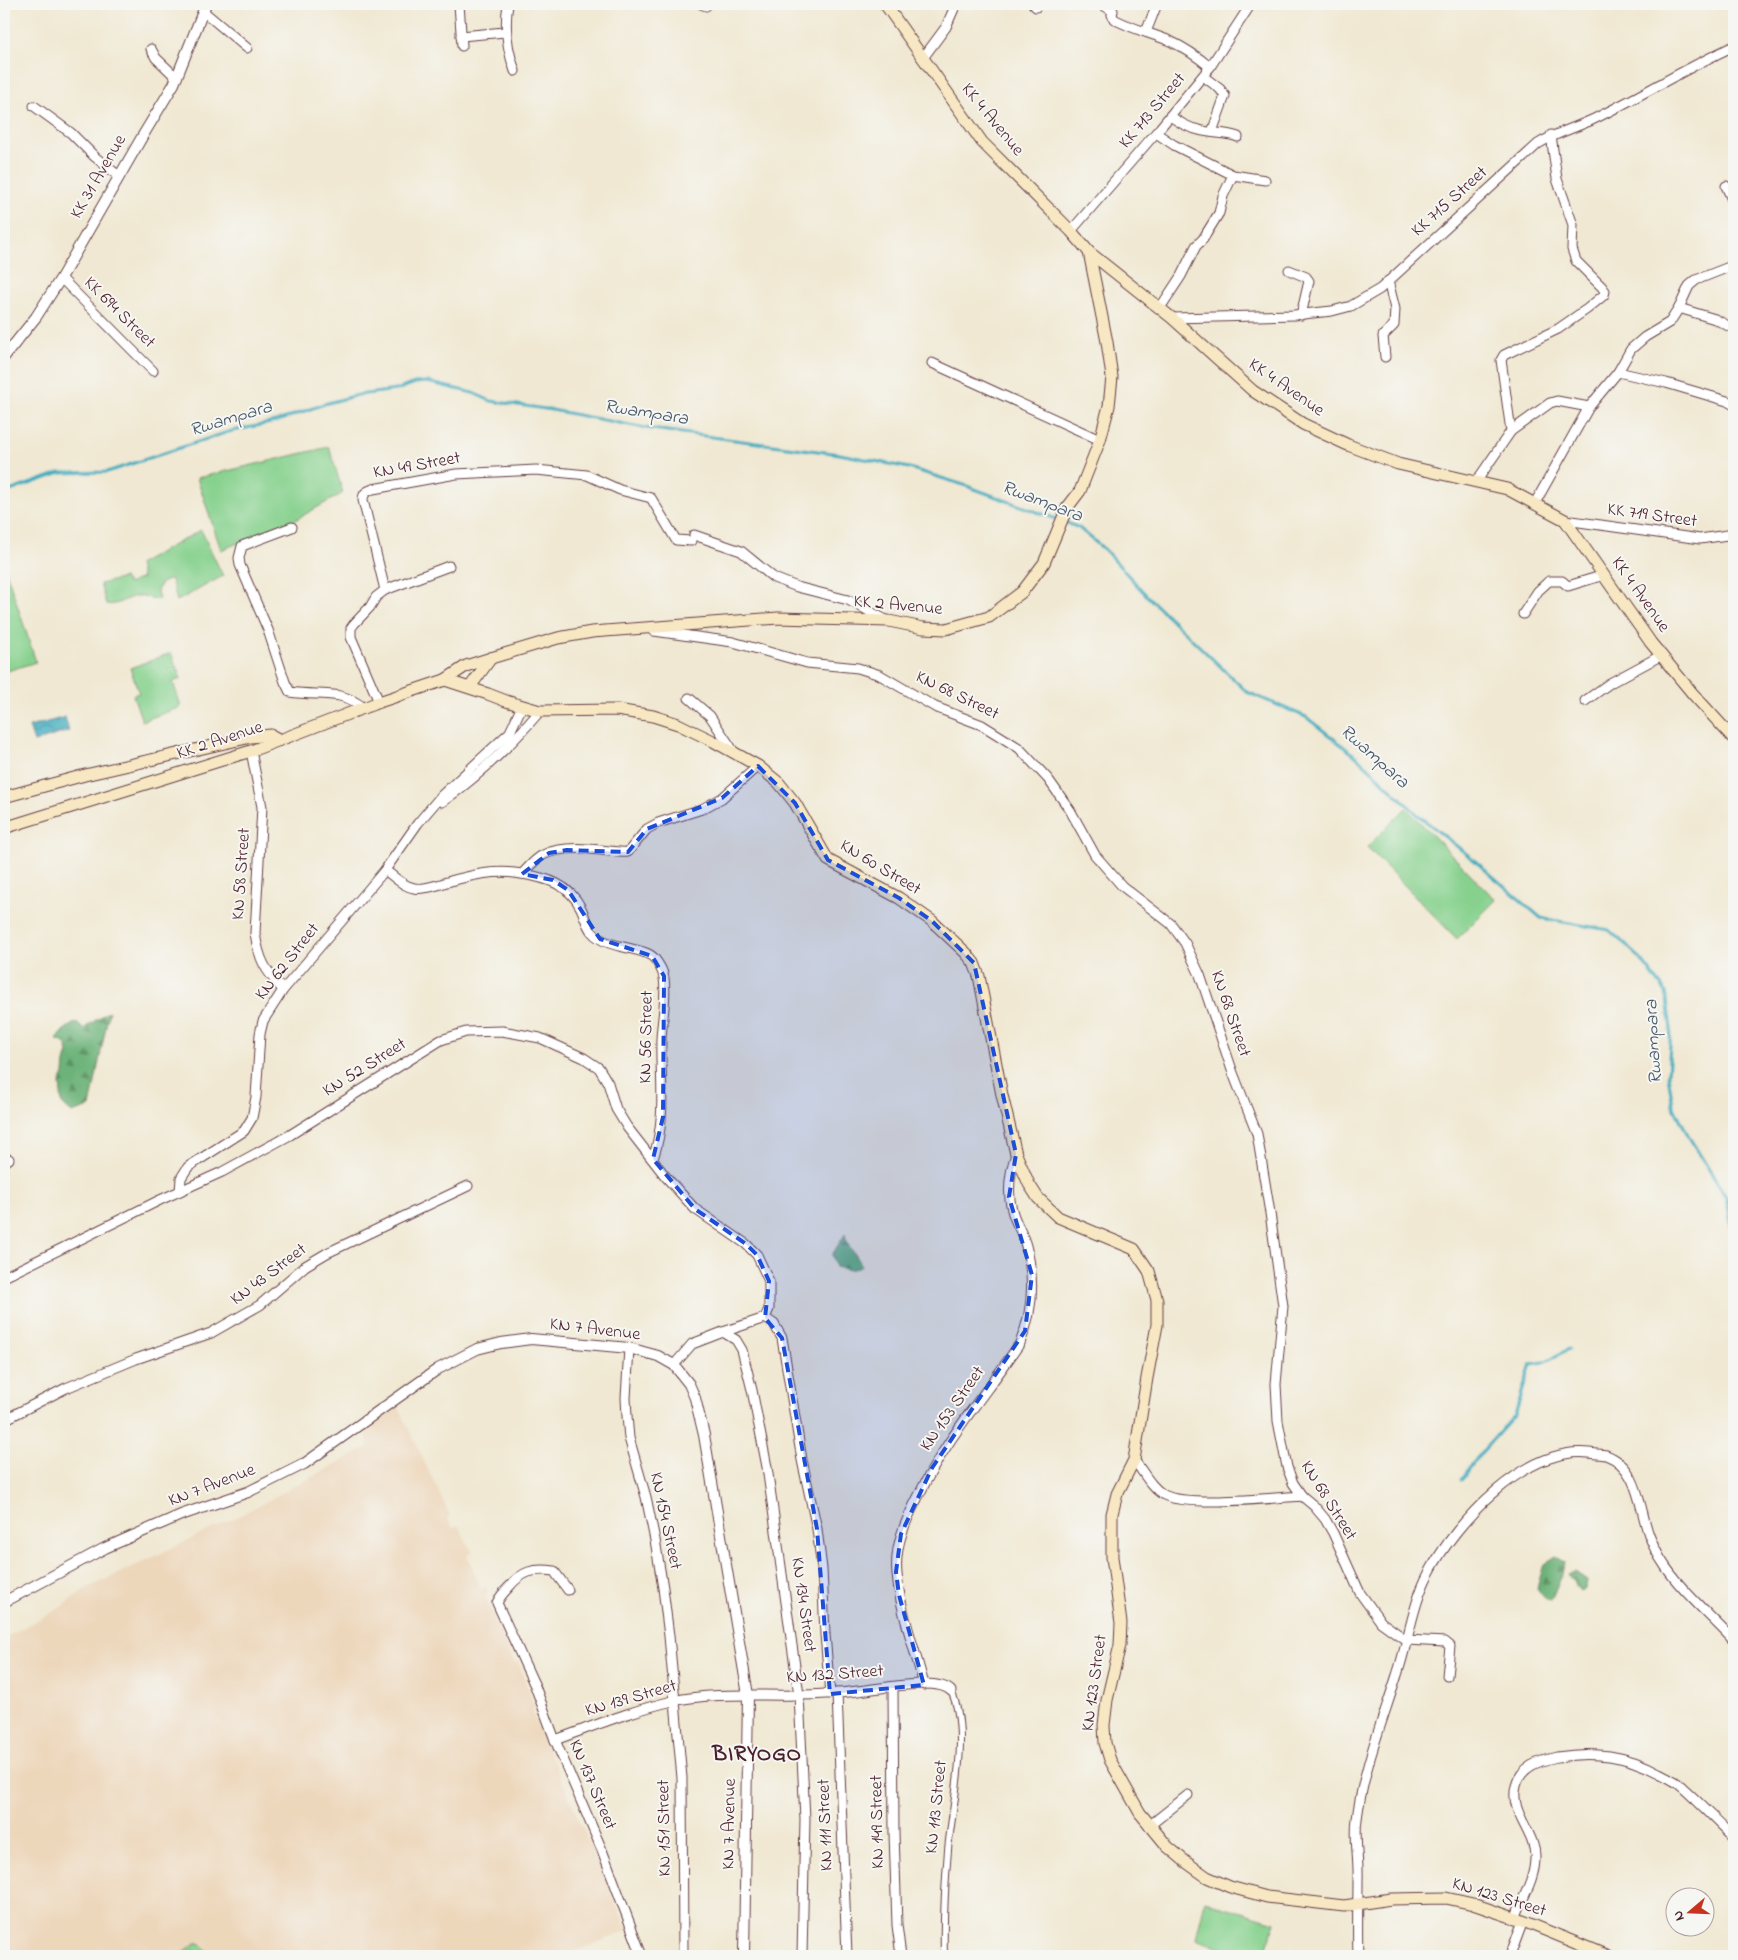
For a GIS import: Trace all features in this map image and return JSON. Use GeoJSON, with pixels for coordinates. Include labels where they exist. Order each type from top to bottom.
{"type":"FeatureCollection","features":[{"type":"Feature","properties":{"kind":"main road","name":"KK 4 Avenue"},"geometry":{"type":"LineString","coordinates":[[885,4],[982,142],[1071,231],[1089,252],[1172,318],[1253,391],[1303,424],[1348,445],[1398,464],[1507,489],[1565,520],[1662,655],[1693,694],[1734,739]]}},
{"type":"Feature","properties":{"kind":"main road","name":"KK 2 Avenue"},"geometry":{"type":"LineString","coordinates":[[4,828],[251,751],[379,702],[445,680],[466,666],[558,638],[592,632],[634,628],[778,618],[889,621],[923,628],[946,629],[989,617],[1022,592],[1049,555],[1068,508],[1080,491],[1100,440],[1109,406],[1112,377],[1108,342],[1089,252]]}},
{"type":"Feature","properties":{"kind":"main road"},"geometry":{"type":"LineString","coordinates":[[445,680],[470,687],[491,658]]}},
{"type":"Feature","properties":{"kind":"main road","name":"KN 60 Street"},"geometry":{"type":"LineString","coordinates":[[470,687],[506,702],[540,711],[617,710],[653,716],[678,724],[734,752],[771,775],[786,791],[828,860],[874,883],[924,915],[966,953],[974,963],[979,976],[1002,1095],[1016,1154],[1029,1184],[1048,1209],[1058,1217],[1092,1231]]}},
{"type":"Feature","properties":{"kind":"main road"},"geometry":{"type":"LineString","coordinates":[[4,796],[251,737],[271,734],[280,740]]}},
{"type":"Feature","properties":{"kind":"main road","name":"KN 123 Street"},"geometry":{"type":"LineString","coordinates":[[1092,1231],[1134,1249],[1149,1271],[1157,1300],[1157,1325],[1134,1460],[1117,1494],[1112,1514],[1112,1556],[1121,1623],[1120,1646],[1107,1700],[1104,1725],[1105,1743],[1110,1760],[1149,1826],[1186,1862],[1218,1883],[1267,1897],[1344,1906],[1398,1898],[1446,1898],[1473,1904],[1519,1920],[1608,1956]]}},
{"type":"Feature","properties":{"kind":"street"},"geometry":{"type":"LineString","coordinates":[[458,4],[462,46]]}},
{"type":"Feature","properties":{"kind":"street"},"geometry":{"type":"LineString","coordinates":[[508,4],[506,32],[508,51],[515,71]]}},
{"type":"Feature","properties":{"kind":"street"},"geometry":{"type":"LineString","coordinates":[[923,58],[946,27],[956,4]]}},
{"type":"Feature","properties":{"kind":"street"},"geometry":{"type":"LineString","coordinates":[[1101,4],[1113,11],[1112,16],[1114,19],[1126,26],[1172,42],[1192,53],[1210,67]]}},
{"type":"Feature","properties":{"kind":"street"},"geometry":{"type":"LineString","coordinates":[[1146,32],[1157,4]]}},
{"type":"Feature","properties":{"kind":"street","name":"KK 713 Street"},"geometry":{"type":"LineString","coordinates":[[1071,231],[1203,76],[1251,4]]}},
{"type":"Feature","properties":{"kind":"street"},"geometry":{"type":"LineString","coordinates":[[204,7],[247,48]]}},
{"type":"Feature","properties":{"kind":"street","name":"KK 31 Avenue"},"geometry":{"type":"LineString","coordinates":[[4,357],[36,317],[61,278],[177,78],[204,7]]}},
{"type":"Feature","properties":{"kind":"street"},"geometry":{"type":"LineString","coordinates":[[461,36],[506,32]]}},
{"type":"Feature","properties":{"kind":"street","name":"KK 715 Street"},"geometry":{"type":"LineString","coordinates":[[1172,318],[1301,315],[1352,306],[1380,289],[1524,156],[1551,135],[1592,119],[1734,46]]}},
{"type":"Feature","properties":{"kind":"street"},"geometry":{"type":"LineString","coordinates":[[151,49],[156,58],[177,78]]}},
{"type":"Feature","properties":{"kind":"street"},"geometry":{"type":"LineString","coordinates":[[1203,76],[1220,89],[1225,96],[1212,132]]}},
{"type":"Feature","properties":{"kind":"street"},"geometry":{"type":"LineString","coordinates":[[34,106],[70,133],[95,157],[119,176]]}},
{"type":"Feature","properties":{"kind":"street"},"geometry":{"type":"LineString","coordinates":[[1170,116],[1184,125],[1200,131],[1229,134],[1238,137]]}},
{"type":"Feature","properties":{"kind":"street"},"geometry":{"type":"LineString","coordinates":[[1156,133],[1174,145],[1233,175],[1265,180]]}},
{"type":"Feature","properties":{"kind":"street"},"geometry":{"type":"LineString","coordinates":[[1511,431],[1501,360],[1504,355],[1558,329],[1587,309],[1604,295],[1605,291],[1576,261],[1572,249],[1573,225],[1556,178],[1551,135]]}},
{"type":"Feature","properties":{"kind":"street"},"geometry":{"type":"LineString","coordinates":[[1160,308],[1196,246],[1203,239],[1219,213],[1223,196],[1233,175]]}},
{"type":"Feature","properties":{"kind":"street"},"geometry":{"type":"LineString","coordinates":[[1726,186],[1734,204]]}},
{"type":"Feature","properties":{"kind":"street"},"geometry":{"type":"LineString","coordinates":[[1536,503],[1589,407],[1618,372],[1636,343],[1670,322],[1680,308],[1689,286],[1696,280],[1734,266]]}},
{"type":"Feature","properties":{"kind":"street"},"geometry":{"type":"LineString","coordinates":[[1289,270],[1306,277],[1309,281],[1301,315]]}},
{"type":"Feature","properties":{"kind":"street","name":"KK 694 Street"},"geometry":{"type":"LineString","coordinates":[[61,278],[153,371]]}},
{"type":"Feature","properties":{"kind":"street"},"geometry":{"type":"LineString","coordinates":[[1385,357],[1383,336],[1394,325],[1395,310],[1388,281]]}},
{"type":"Feature","properties":{"kind":"street"},"geometry":{"type":"LineString","coordinates":[[1680,308],[1715,319],[1734,330]]}},
{"type":"Feature","properties":{"kind":"street"},"geometry":{"type":"LineString","coordinates":[[932,363],[1100,440]]}},
{"type":"Feature","properties":{"kind":"street"},"geometry":{"type":"LineString","coordinates":[[1618,372],[1666,383],[1728,401],[1734,405]]}},
{"type":"Feature","properties":{"kind":"street"},"geometry":{"type":"LineString","coordinates":[[1476,482],[1511,431],[1550,403],[1557,401],[1589,407]]}},
{"type":"Feature","properties":{"kind":"street","name":"KN 49 Street"},"geometry":{"type":"LineString","coordinates":[[385,590],[363,500],[366,492],[373,489],[456,474],[536,470],[587,474],[620,490],[651,498],[676,540],[693,538],[742,551],[774,578],[797,587],[848,600],[889,621]]}},
{"type":"Feature","properties":{"kind":"street","name":"KK 719 Street"},"geometry":{"type":"LineString","coordinates":[[1565,520],[1700,539],[1734,534]]}},
{"type":"Feature","properties":{"kind":"street"},"geometry":{"type":"LineString","coordinates":[[292,527],[242,546],[239,558],[240,565],[268,630],[285,682],[290,692],[337,694],[353,699],[364,708]]}},
{"type":"Feature","properties":{"kind":"street"},"geometry":{"type":"LineString","coordinates":[[379,702],[357,655],[351,637],[351,628],[370,607],[376,597],[385,590],[449,566]]}},
{"type":"Feature","properties":{"kind":"street"},"geometry":{"type":"LineString","coordinates":[[1523,614],[1538,591],[1549,581],[1562,581],[1568,586],[1604,575]]}},
{"type":"Feature","properties":{"kind":"street","name":"KN 68 Street"},"geometry":{"type":"LineString","coordinates":[[634,628],[732,642],[807,663],[858,668],[880,675],[935,707],[982,725],[1019,748],[1048,779],[1070,810],[1095,855],[1122,886],[1171,924],[1185,943],[1200,975],[1233,1074],[1257,1134],[1270,1213],[1282,1306],[1276,1384],[1278,1420],[1287,1467],[1302,1496],[1314,1506],[1333,1533],[1360,1593],[1370,1608],[1381,1622],[1406,1640]]}},
{"type":"Feature","properties":{"kind":"street"},"geometry":{"type":"LineString","coordinates":[[1586,701],[1610,683],[1662,655]]}},
{"type":"Feature","properties":{"kind":"street"},"geometry":{"type":"LineString","coordinates":[[689,698],[710,716],[734,752]]}},
{"type":"Feature","properties":{"kind":"street","name":"KN 62 Street"},"geometry":{"type":"LineString","coordinates":[[180,1191],[181,1178],[188,1167],[244,1131],[252,1118],[256,1097],[260,1034],[263,1021],[283,990],[385,870],[418,823],[442,796],[510,732],[522,706]]}},
{"type":"Feature","properties":{"kind":"street","name":"KN 62 Street"},"geometry":{"type":"LineString","coordinates":[[430,810],[464,786],[491,763],[540,711]]}},
{"type":"Feature","properties":{"kind":"street","name":"KN 58 Street"},"geometry":{"type":"LineString","coordinates":[[251,751],[262,807],[255,933],[258,952],[263,963],[283,990]]}},
{"type":"Feature","properties":{"kind":"street"},"geometry":{"type":"LineString","coordinates":[[522,874],[542,856],[549,853],[567,850],[628,852],[647,829],[658,822],[702,809],[722,798],[758,766]]}},
{"type":"Feature","properties":{"kind":"street","name":"KN 56 Street"},"geometry":{"type":"LineString","coordinates":[[385,870],[404,884],[414,888],[426,888],[476,874],[493,872],[522,874],[553,880],[568,890],[580,908],[591,932],[600,940],[652,956],[659,964],[664,976],[665,990],[661,1061],[663,1117],[653,1159]]}},
{"type":"Feature","properties":{"kind":"street","name":"KN 52 Street"},"geometry":{"type":"LineString","coordinates":[[4,1277],[222,1172],[290,1135],[441,1040],[466,1032],[502,1031],[540,1038],[584,1058],[599,1068],[608,1083],[616,1109],[627,1127],[694,1209],[746,1244],[757,1255],[769,1281],[769,1309],[765,1318]]}},
{"type":"Feature","properties":{"kind":"street","name":"KN 153 Street"},"geometry":{"type":"LineString","coordinates":[[924,1684],[899,1595],[896,1572],[901,1534],[932,1468],[954,1432],[1020,1343],[1025,1331],[1031,1305],[1032,1275],[1026,1244],[1012,1211],[1009,1197],[1011,1168],[1016,1154]]}},
{"type":"Feature","properties":{"kind":"street","name":"KN 43 Street"},"geometry":{"type":"LineString","coordinates":[[4,1420],[66,1388],[136,1359],[211,1334],[260,1305],[305,1266],[327,1252],[468,1186]]}},
{"type":"Feature","properties":{"kind":"street"},"geometry":{"type":"LineString","coordinates":[[674,1364],[692,1344],[765,1318]]}},
{"type":"Feature","properties":{"kind":"street","name":"KN 111 Street"},"geometry":{"type":"LineString","coordinates":[[765,1318],[774,1324],[782,1338],[802,1460],[817,1529],[822,1569],[825,1634],[834,1693],[847,1956]]}},
{"type":"Feature","properties":{"kind":"street","name":"KN 134 Street"},"geometry":{"type":"LineString","coordinates":[[723,1332],[736,1340],[742,1350],[752,1390],[767,1467],[799,1695],[805,1819],[802,1956]]}},
{"type":"Feature","properties":{"kind":"street","name":"KN 7 Avenue"},"geometry":{"type":"LineString","coordinates":[[4,1602],[114,1544],[181,1515],[248,1492],[304,1464],[438,1369],[477,1349],[501,1343],[531,1340],[629,1348],[658,1356],[674,1364],[689,1384],[695,1398],[704,1435],[748,1695],[744,1956]]}},
{"type":"Feature","properties":{"kind":"street","name":"KN 154 Street"},"geometry":{"type":"LineString","coordinates":[[629,1348],[626,1398],[628,1431],[655,1540],[669,1636],[674,1701]]}},
{"type":"Feature","properties":{"kind":"street"},"geometry":{"type":"LineString","coordinates":[[1358,1956],[1356,1822],[1361,1792],[1372,1753],[1398,1674],[1406,1640],[1427,1575],[1444,1546],[1458,1529],[1497,1491],[1528,1467],[1549,1457],[1577,1452],[1606,1455],[1620,1464],[1632,1478],[1649,1536],[1662,1561],[1679,1583],[1734,1641]]}},
{"type":"Feature","properties":{"kind":"street"},"geometry":{"type":"LineString","coordinates":[[1134,1460],[1154,1488],[1165,1496],[1185,1500],[1208,1501],[1302,1496]]}},
{"type":"Feature","properties":{"kind":"street","name":"KN 137 Street"},"geometry":{"type":"LineString","coordinates":[[568,1590],[554,1571],[529,1571],[521,1574],[499,1597],[498,1603],[507,1628],[535,1686],[555,1740],[602,1850],[642,1956]]}},
{"type":"Feature","properties":{"kind":"street"},"geometry":{"type":"LineString","coordinates":[[1406,1640],[1448,1643],[1452,1648],[1447,1676]]}},
{"type":"Feature","properties":{"kind":"street","name":"KN 132 Street"},"geometry":{"type":"LineString","coordinates":[[748,1695],[834,1693],[924,1684]]}},
{"type":"Feature","properties":{"kind":"street","name":"KN 113 Street"},"geometry":{"type":"LineString","coordinates":[[924,1684],[947,1687],[954,1699],[960,1723],[947,1867],[944,1956]]}},
{"type":"Feature","properties":{"kind":"street","name":"KN 149 Street"},"geometry":{"type":"LineString","coordinates":[[893,1688],[894,1833],[897,1925],[901,1956]]}},
{"type":"Feature","properties":{"kind":"street","name":"KN 139 Street"},"geometry":{"type":"LineString","coordinates":[[555,1740],[602,1723],[674,1701],[748,1695]]}},
{"type":"Feature","properties":{"kind":"street","name":"KN 151 Street"},"geometry":{"type":"LineString","coordinates":[[674,1701],[682,1778],[683,1956]]}},
{"type":"Feature","properties":{"kind":"street"},"geometry":{"type":"LineString","coordinates":[[1510,1956],[1535,1857],[1529,1837],[1517,1810],[1516,1786],[1524,1770],[1541,1760],[1580,1754],[1598,1754],[1640,1762],[1681,1786],[1734,1837]]}},
{"type":"Feature","properties":{"kind":"street"},"geometry":{"type":"LineString","coordinates":[[1149,1826],[1188,1795]]}},
{"type":"Feature","properties":{"kind":"highlighted area"},"geometry":{"type":"Polygon","coordinates":[[[758,766],[795,803],[828,860],[899,898],[932,921],[974,963],[1016,1154],[1009,1197],[1032,1275],[1025,1331],[932,1468],[901,1534],[896,1572],[899,1595],[924,1685],[830,1694],[817,1529],[782,1338],[765,1318],[769,1281],[757,1255],[746,1244],[695,1209],[653,1159],[663,1117],[664,976],[652,956],[600,939],[568,890],[553,880],[522,874],[549,853],[567,850],[628,852],[647,829],[722,798],[758,766]]]}},
{"type":"Feature","properties":{"kind":"shaded area"},"geometry":{"type":"Polygon","coordinates":[[[398,1406],[450,1516],[447,1517],[453,1528],[458,1525],[472,1552],[467,1555],[481,1589],[486,1587],[488,1592],[486,1597],[514,1663],[518,1662],[535,1708],[531,1710],[628,1931],[562,1956],[4,1956],[4,1638],[60,1608],[82,1591],[239,1516],[368,1447],[366,1428],[398,1406]]]}},
{"type":"Feature","properties":{"kind":"green space"},"geometry":{"type":"Polygon","coordinates":[[[329,447],[343,493],[295,520],[221,550],[197,478],[329,447]]]}},
{"type":"Feature","properties":{"kind":"green space"},"geometry":{"type":"Polygon","coordinates":[[[201,530],[223,576],[177,601],[171,579],[161,583],[157,591],[159,599],[135,596],[115,604],[106,604],[100,584],[124,578],[128,584],[142,578],[139,564],[201,530]]]}},
{"type":"Feature","properties":{"kind":"green space"},"geometry":{"type":"Polygon","coordinates":[[[6,571],[36,662],[4,672],[4,572],[6,571]]]}},
{"type":"Feature","properties":{"kind":"green space"},"geometry":{"type":"Polygon","coordinates":[[[171,653],[181,679],[173,682],[181,707],[142,721],[133,695],[139,693],[130,668],[171,653]]]}},
{"type":"Feature","properties":{"kind":"green space"},"geometry":{"type":"Polygon","coordinates":[[[1406,808],[1496,900],[1457,939],[1367,847],[1406,808]]]}},
{"type":"Feature","properties":{"kind":"green space"},"geometry":{"type":"Polygon","coordinates":[[[109,1011],[90,1107],[72,1113],[62,1104],[60,1083],[64,1074],[68,1052],[66,1044],[56,1039],[64,1030],[76,1022],[83,1029],[109,1011]]]}},
{"type":"Feature","properties":{"kind":"green space"},"geometry":{"type":"Polygon","coordinates":[[[845,1234],[848,1244],[861,1266],[850,1270],[836,1267],[832,1255],[845,1234]]]}},
{"type":"Feature","properties":{"kind":"green space"},"geometry":{"type":"Polygon","coordinates":[[[1556,1556],[1564,1562],[1562,1575],[1551,1601],[1546,1600],[1537,1588],[1544,1564],[1556,1556]]]}},
{"type":"Feature","properties":{"kind":"green space"},"geometry":{"type":"Polygon","coordinates":[[[1575,1572],[1587,1580],[1586,1588],[1582,1592],[1567,1575],[1575,1572]]]}},
{"type":"Feature","properties":{"kind":"green space"},"geometry":{"type":"Polygon","coordinates":[[[1205,1901],[1275,1922],[1265,1956],[1246,1956],[1196,1938],[1205,1901]]]}},
{"type":"Feature","properties":{"kind":"green space"},"geometry":{"type":"Polygon","coordinates":[[[196,1943],[200,1943],[210,1956],[178,1956],[196,1943]]]}},
{"type":"Feature","properties":{"kind":"water"},"geometry":{"type":"Polygon","coordinates":[[[65,717],[69,731],[34,742],[29,727],[65,717]]]}},
{"type":"Feature","properties":{"kind":"waterway","name":"Rwampara"},"geometry":{"type":"LineString","coordinates":[[4,493],[60,473],[107,472],[228,432],[275,422],[324,404],[358,395],[396,390],[415,383],[427,382],[473,393],[491,401],[552,410],[645,428],[840,454],[909,468],[964,485],[1059,520]]}},
{"type":"Feature","properties":{"kind":"waterway","name":"Rwampara"},"geometry":{"type":"LineString","coordinates":[[1065,522],[1079,528],[1105,550],[1148,597],[1247,692],[1306,717],[1357,757],[1418,815],[1541,918],[1609,930],[1638,956],[1666,992],[1671,1029],[1668,1075],[1673,1105],[1689,1137],[1726,1197],[1734,1238]]}},
{"type":"Feature","properties":{"kind":"waterway"},"geometry":{"type":"LineString","coordinates":[[1461,1480],[1480,1454],[1515,1415],[1531,1364],[1544,1362],[1569,1349]]}},
{"type":"Feature","properties":{"kind":"district","name":"BIRYOGO"},"geometry":{"type":"Point","coordinates":[757,1755]}}]}
